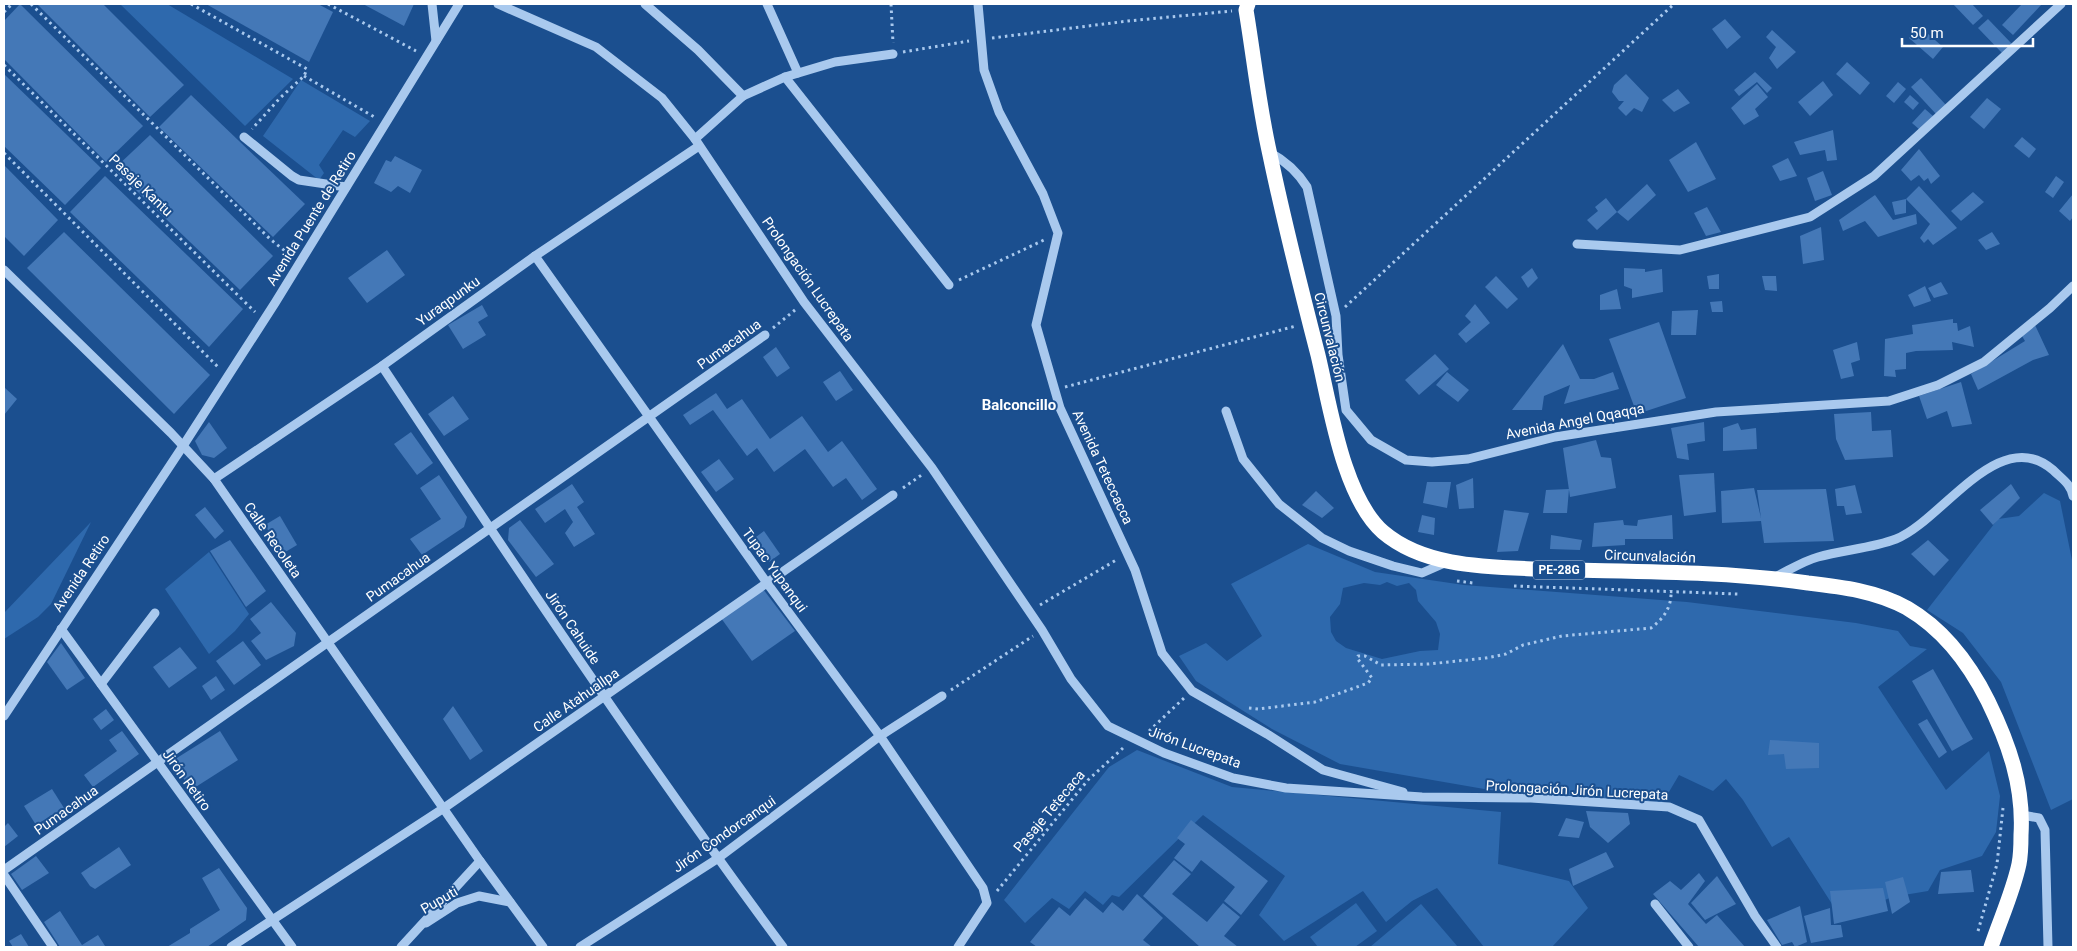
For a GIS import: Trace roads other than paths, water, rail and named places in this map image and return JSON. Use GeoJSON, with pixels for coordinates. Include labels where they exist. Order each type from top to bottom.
{"type":"FeatureCollection","features":[{"type":"Feature","properties":{"kind":"highway","name":"Circunvalación"},"geometry":{"type":"LineString","coordinates":[[1244,7],[1269,152],[1344,462],[1358,498],[1372,521],[1386,534],[1426,555],[1447,562],[1499,568],[1773,578],[1852,589],[1880,597],[1906,608],[1925,620],[1949,644],[1977,679],[2013,759],[2022,815],[2020,862],[1991,947]]}},
{"type":"Feature","properties":{"kind":"street"},"geometry":{"type":"LineString","coordinates":[[432,4],[436,41]]}},
{"type":"Feature","properties":{"kind":"street","name":"Avenida Puente de Retiro"},"geometry":{"type":"LineString","coordinates":[[183,446],[264,320],[459,4]]}},
{"type":"Feature","properties":{"kind":"street","name":"Prolongación Lucrepata"},"geometry":{"type":"LineString","coordinates":[[498,4],[596,48],[662,98],[697,142],[804,302],[932,468],[1042,630]]}},
{"type":"Feature","properties":{"kind":"street"},"geometry":{"type":"LineString","coordinates":[[645,4],[698,50],[743,96]]}},
{"type":"Feature","properties":{"kind":"street"},"geometry":{"type":"LineString","coordinates":[[767,4],[798,73]]}},
{"type":"Feature","properties":{"kind":"street","name":"Avenida Teteccacca"},"geometry":{"type":"LineString","coordinates":[[978,4],[984,70],[999,112],[1043,194],[1058,233],[1036,325],[1060,408],[1135,570],[1162,653],[1192,691],[1267,734],[1322,770],[1422,797]]}},
{"type":"Feature","properties":{"kind":"street"},"geometry":{"type":"LineString","coordinates":[[1578,244],[1680,250],[1810,218],[1874,176],[2061,4]]}},
{"type":"Feature","properties":{"kind":"street","name":"Yuraqpunku"},"geometry":{"type":"LineString","coordinates":[[214,479],[382,366],[697,142],[743,96],[785,76],[835,62],[893,54]]}},
{"type":"Feature","properties":{"kind":"street"},"geometry":{"type":"LineString","coordinates":[[785,76],[949,285]]}},
{"type":"Feature","properties":{"kind":"street"},"geometry":{"type":"LineString","coordinates":[[244,137],[299,180],[346,187]]}},
{"type":"Feature","properties":{"kind":"street","name":"Avenida Angel Qqaqqa"},"geometry":{"type":"LineString","coordinates":[[1269,152],[1284,160],[1298,172],[1307,187],[1336,316],[1338,355],[1346,410],[1371,440],[1406,460],[1432,462],[1468,459],[1555,437],[1642,424],[1661,419],[1716,412],[1889,401],[1938,385],[1984,362],[2050,308],[2073,286]]}},
{"type":"Feature","properties":{"kind":"street","name":"Tupac Yupanqui"},"geometry":{"type":"LineString","coordinates":[[535,256],[767,583],[880,736],[983,888],[987,903],[958,947]]}},
{"type":"Feature","properties":{"kind":"street","name":"Calle Recoleta"},"geometry":{"type":"LineString","coordinates":[[4,270],[183,446],[214,479],[480,860],[543,947]]}},
{"type":"Feature","properties":{"kind":"street","name":"Pumacahua"},"geometry":{"type":"LineString","coordinates":[[4,870],[765,335]]}},
{"type":"Feature","properties":{"kind":"street","name":"Jirón Cahuide"},"geometry":{"type":"LineString","coordinates":[[382,366],[604,697],[717,859],[783,947]]}},
{"type":"Feature","properties":{"kind":"street"},"geometry":{"type":"LineString","coordinates":[[1226,411],[1243,459],[1279,504],[1322,538],[1357,554],[1422,573],[1447,562]]}},
{"type":"Feature","properties":{"kind":"street","name":"Avenida Retiro"},"geometry":{"type":"LineString","coordinates":[[4,716],[183,446]]}},
{"type":"Feature","properties":{"kind":"street"},"geometry":{"type":"LineString","coordinates":[[1773,578],[1816,557],[1896,538],[1916,527],[1988,468],[2010,458],[2029,456],[2049,467],[2071,486],[2073,496]]}},
{"type":"Feature","properties":{"kind":"street","name":"Calle Atahuallpa"},"geometry":{"type":"LineString","coordinates":[[231,947],[444,808],[893,496]]}},
{"type":"Feature","properties":{"kind":"street"},"geometry":{"type":"LineString","coordinates":[[101,684],[155,613]]}},
{"type":"Feature","properties":{"kind":"street","name":"Jirón Retiro"},"geometry":{"type":"LineString","coordinates":[[60,629],[292,947]]}},
{"type":"Feature","properties":{"kind":"street","name":"Jirón Lucrepata"},"geometry":{"type":"LineString","coordinates":[[1042,630],[1071,679],[1108,726],[1164,754],[1233,778],[1286,788],[1422,797]]}},
{"type":"Feature","properties":{"kind":"street","name":"Jirón Condorcanqui"},"geometry":{"type":"LineString","coordinates":[[580,947],[717,859],[880,736],[942,696]]}},
{"type":"Feature","properties":{"kind":"street","name":"Prolongación Jirón Lucrepata"},"geometry":{"type":"LineString","coordinates":[[1422,797],[1531,798],[1669,807],[1699,820],[1755,916],[1777,947]]}},
{"type":"Feature","properties":{"kind":"street"},"geometry":{"type":"LineString","coordinates":[[2022,815],[2035,817],[2043,822],[2045,830],[2048,947]]}},
{"type":"Feature","properties":{"kind":"street","name":"Puputi"},"geometry":{"type":"LineString","coordinates":[[401,947],[480,860]]}},
{"type":"Feature","properties":{"kind":"street"},"geometry":{"type":"LineString","coordinates":[[4,875],[53,947]]}},
{"type":"Feature","properties":{"kind":"street","name":"Puputi"},"geometry":{"type":"LineString","coordinates":[[413,932],[457,903],[470,898],[480,896],[510,902]]}},
{"type":"Feature","properties":{"kind":"street"},"geometry":{"type":"LineString","coordinates":[[1654,904],[1689,947]]}},
{"type":"Feature","properties":{"kind":"district","name":"Balconcillo"},"geometry":{"type":"Point","coordinates":[1019,405]}}]}
